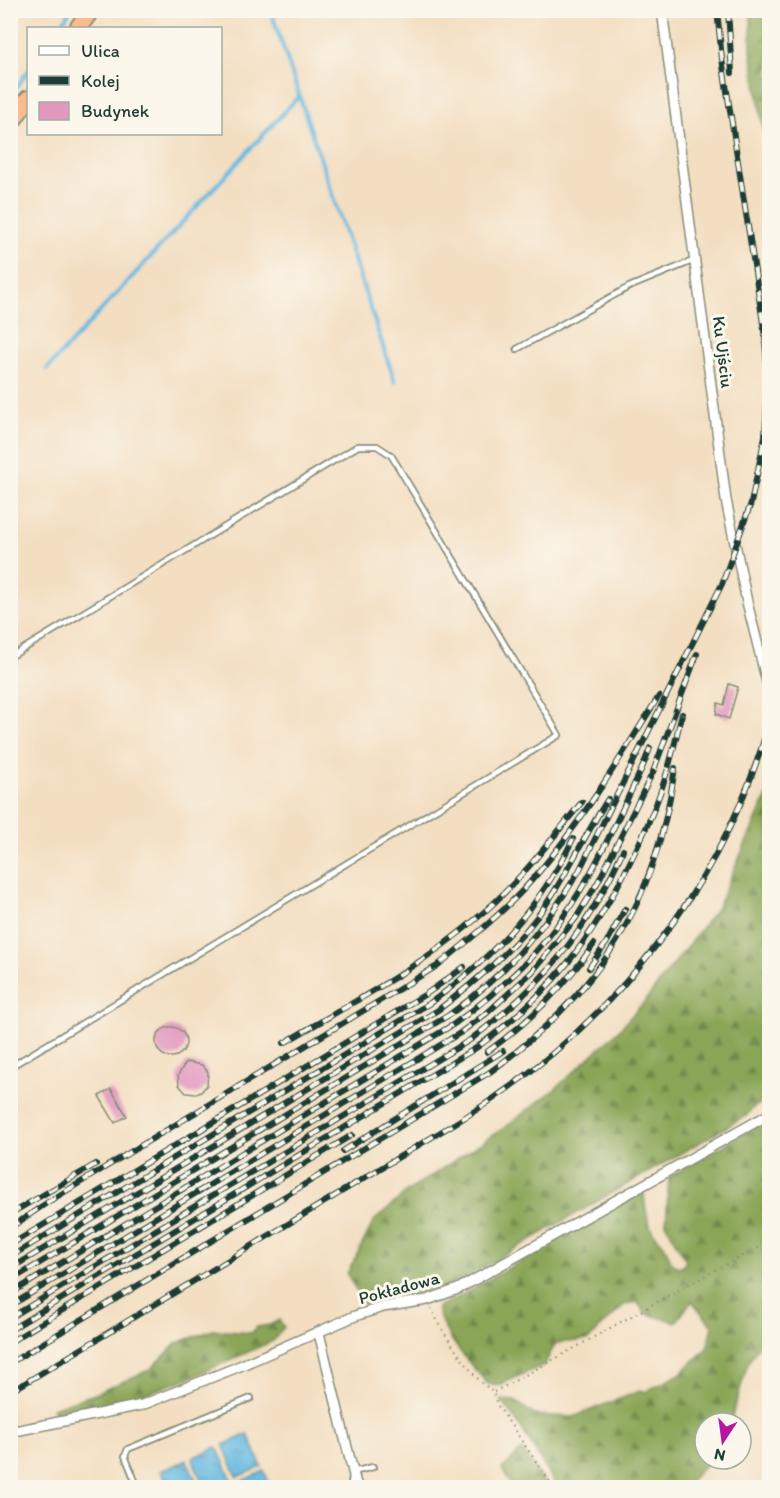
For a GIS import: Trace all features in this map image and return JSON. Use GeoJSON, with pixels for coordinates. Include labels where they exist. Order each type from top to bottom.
{"type":"FeatureCollection","features":[{"type":"Feature","properties":{"kind":"highway"},"geometry":{"type":"LineString","coordinates":[[79,27],[91,10]]}},
{"type":"Feature","properties":{"kind":"highway"},"geometry":{"type":"LineString","coordinates":[[10,124],[27,100]]}},
{"type":"Feature","properties":{"kind":"street","name":"Ku Ujściu"},"geometry":{"type":"LineString","coordinates":[[662,10],[726,500],[747,602],[770,694]]}},
{"type":"Feature","properties":{"kind":"street","name":"Pokładowa"},"geometry":{"type":"LineString","coordinates":[[10,1432],[142,1405],[319,1334],[355,1316],[383,1306],[427,1300],[458,1289],[770,1114]]}},
{"type":"Feature","properties":{"kind":"street"},"geometry":{"type":"LineString","coordinates":[[319,1334],[357,1488]]}},
{"type":"Feature","properties":{"kind":"lane"},"geometry":{"type":"LineString","coordinates":[[517,350],[629,287],[695,260]]}},
{"type":"Feature","properties":{"kind":"lane"},"geometry":{"type":"LineString","coordinates":[[10,657],[357,446],[376,446],[391,455],[559,735],[10,1067]]}},
{"type":"Feature","properties":{"kind":"lane"},"geometry":{"type":"LineString","coordinates":[[138,1488],[125,1456],[128,1449],[251,1398]]}},
{"type":"Feature","properties":{"kind":"lane"},"geometry":{"type":"LineString","coordinates":[[350,1488],[353,1472],[373,1467]]}},
{"type":"Feature","properties":{"kind":"path"},"geometry":{"type":"LineString","coordinates":[[494,1392],[570,1352],[700,1277],[770,1242]]}},
{"type":"Feature","properties":{"kind":"path"},"geometry":{"type":"LineString","coordinates":[[432,1312],[480,1381],[494,1392],[498,1406],[554,1488]]}},
{"type":"Feature","properties":{"kind":"green space"},"geometry":{"type":"Polygon","coordinates":[[[751,11],[769,11],[769,165],[751,51],[751,11]]]}},
{"type":"Feature","properties":{"kind":"green space"},"geometry":{"type":"Polygon","coordinates":[[[769,791],[769,1099],[754,1107],[746,1116],[461,1280],[447,1286],[365,1306],[347,1274],[374,1221],[408,1191],[504,1128],[555,1089],[614,1035],[645,1001],[717,908],[769,791]]]}},
{"type":"Feature","properties":{"kind":"green space"},"geometry":{"type":"Polygon","coordinates":[[[769,1119],[769,1339],[763,1339],[748,1363],[734,1411],[693,1411],[693,1471],[699,1471],[686,1487],[557,1487],[522,1429],[501,1400],[515,1401],[535,1415],[573,1417],[642,1390],[645,1392],[680,1374],[707,1348],[713,1327],[692,1301],[676,1322],[646,1314],[637,1302],[624,1305],[588,1340],[556,1343],[544,1365],[497,1386],[488,1384],[457,1348],[444,1327],[437,1307],[455,1299],[609,1210],[644,1193],[652,1231],[665,1247],[672,1263],[682,1267],[686,1261],[666,1224],[669,1177],[769,1119]]]}},
{"type":"Feature","properties":{"kind":"green space"},"geometry":{"type":"Polygon","coordinates":[[[279,1320],[284,1327],[273,1341],[192,1377],[139,1396],[55,1414],[52,1408],[95,1394],[151,1369],[177,1343],[213,1330],[252,1333],[256,1327],[270,1325],[279,1320]]]}},
{"type":"Feature","properties":{"kind":"green space"},"geometry":{"type":"Polygon","coordinates":[[[522,1450],[548,1487],[512,1487],[502,1469],[522,1450]]]}},
{"type":"Feature","properties":{"kind":"water"},"geometry":{"type":"Polygon","coordinates":[[[248,1434],[262,1467],[237,1477],[223,1445],[248,1434]]]}},
{"type":"Feature","properties":{"kind":"water"},"geometry":{"type":"Polygon","coordinates":[[[217,1447],[232,1480],[213,1487],[204,1487],[192,1458],[217,1447]]]}},
{"type":"Feature","properties":{"kind":"water"},"geometry":{"type":"Polygon","coordinates":[[[187,1460],[199,1487],[168,1487],[161,1471],[187,1460]]]}},
{"type":"Feature","properties":{"kind":"water"},"geometry":{"type":"Polygon","coordinates":[[[264,1471],[271,1487],[242,1487],[239,1482],[264,1471]]]}},
{"type":"Feature","properties":{"kind":"building"},"geometry":{"type":"Polygon","coordinates":[[[729,684],[738,687],[729,719],[716,714],[718,703],[724,705],[729,684]]]}},
{"type":"Feature","properties":{"kind":"building"},"geometry":{"type":"Polygon","coordinates":[[[171,1027],[182,1031],[186,1042],[182,1053],[171,1057],[160,1053],[156,1042],[160,1031],[171,1027]]]}},
{"type":"Feature","properties":{"kind":"building"},"geometry":{"type":"Polygon","coordinates":[[[186,1062],[202,1065],[208,1072],[207,1085],[201,1092],[186,1093],[179,1085],[178,1075],[186,1062]]]}},
{"type":"Feature","properties":{"kind":"building"},"geometry":{"type":"Polygon","coordinates":[[[111,1089],[127,1116],[115,1123],[99,1096],[111,1089]]]}},
{"type":"Feature","properties":{"kind":"waterway"},"geometry":{"type":"LineString","coordinates":[[60,27],[71,10]]}},
{"type":"Feature","properties":{"kind":"waterway"},"geometry":{"type":"LineString","coordinates":[[272,14],[395,382]]}},
{"type":"Feature","properties":{"kind":"waterway"},"geometry":{"type":"LineString","coordinates":[[10,96],[27,72]]}},
{"type":"Feature","properties":{"kind":"waterway"},"geometry":{"type":"LineString","coordinates":[[47,369],[299,96]]}},
{"type":"Feature","properties":{"kind":"railway"},"geometry":{"type":"LineString","coordinates":[[10,1281],[449,1015],[489,983],[522,950],[551,913],[579,871],[722,584],[751,503],[765,436],[768,387],[765,336],[722,59],[717,10]]}},
{"type":"Feature","properties":{"kind":"railway"},"geometry":{"type":"LineString","coordinates":[[728,10],[732,73]]}},
{"type":"Feature","properties":{"kind":"railway"},"geometry":{"type":"LineString","coordinates":[[10,1306],[460,1033],[487,1013],[532,972],[576,918],[598,882],[653,772],[697,654]]}},
{"type":"Feature","properties":{"kind":"railway"},"geometry":{"type":"LineString","coordinates":[[10,1228],[48,1202],[437,966],[463,945],[515,898],[555,852],[602,787],[659,696]]}},
{"type":"Feature","properties":{"kind":"railway"},"geometry":{"type":"LineString","coordinates":[[10,1330],[476,1048],[526,1007],[547,986],[584,941],[616,889],[655,806],[669,765],[682,714]]}},
{"type":"Feature","properties":{"kind":"railway"},"geometry":{"type":"LineString","coordinates":[[10,1392],[467,1116],[520,1080],[569,1039],[615,994],[656,946],[693,894],[724,838],[750,780],[770,719]]}},
{"type":"Feature","properties":{"kind":"railway"},"geometry":{"type":"LineString","coordinates":[[10,1294],[454,1024],[491,995],[535,953],[574,900],[611,834],[650,748]]}},
{"type":"Feature","properties":{"kind":"railway"},"geometry":{"type":"LineString","coordinates":[[10,1363],[490,1072],[529,1041],[563,1009],[592,976],[617,941],[637,904],[653,863],[666,818],[675,768]]}},
{"type":"Feature","properties":{"kind":"railway"},"geometry":{"type":"LineString","coordinates":[[10,1269],[438,1010],[483,974],[511,948],[536,919],[608,799]]}},
{"type":"Feature","properties":{"kind":"railway"},"geometry":{"type":"LineString","coordinates":[[284,1043],[384,985],[455,936],[506,892],[582,802]]}},
{"type":"Feature","properties":{"kind":"railway"},"geometry":{"type":"LineString","coordinates":[[10,1257],[430,1003],[473,969],[512,930],[546,887],[573,839]]}},
{"type":"Feature","properties":{"kind":"railway"},"geometry":{"type":"LineString","coordinates":[[10,1318],[470,1040],[520,999],[560,956],[594,907],[623,850]]}},
{"type":"Feature","properties":{"kind":"railway"},"geometry":{"type":"LineString","coordinates":[[589,968],[607,942],[625,909]]}},
{"type":"Feature","properties":{"kind":"railway"},"geometry":{"type":"LineString","coordinates":[[487,1052],[545,1002],[594,944]]}},
{"type":"Feature","properties":{"kind":"railway"},"geometry":{"type":"LineString","coordinates":[[10,1245],[429,992],[464,967]]}},
{"type":"Feature","properties":{"kind":"railway"},"geometry":{"type":"LineString","coordinates":[[343,1151],[503,1051]]}},
{"type":"Feature","properties":{"kind":"railway"},"geometry":{"type":"LineString","coordinates":[[10,1342],[352,1135]]}},
{"type":"Feature","properties":{"kind":"railway"},"geometry":{"type":"LineString","coordinates":[[10,1214],[96,1164]]}}]}
